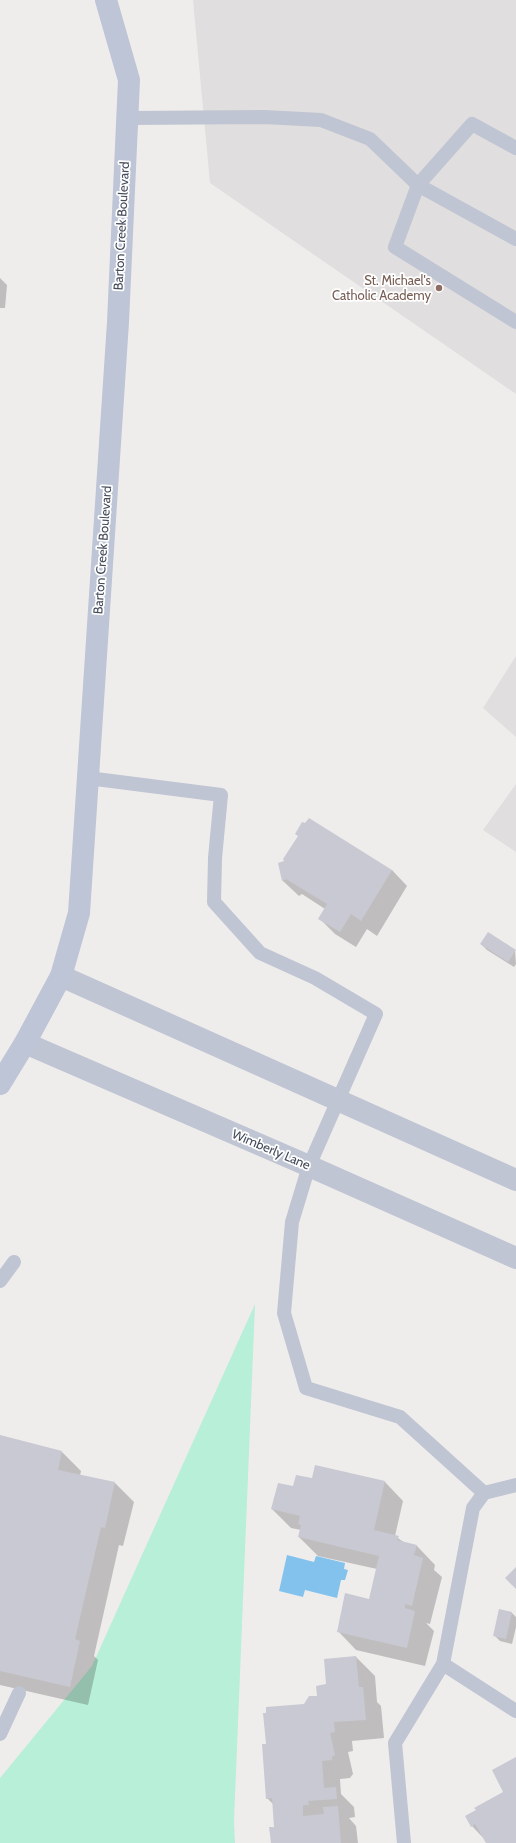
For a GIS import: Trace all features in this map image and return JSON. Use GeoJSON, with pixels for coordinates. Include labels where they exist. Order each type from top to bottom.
{"type":"FeatureCollection","features":[{"type":"Feature","properties":{"kind":"street","name":"Barton Creek Boulevard"},"geometry":{"type":"LineString","coordinates":[[0,1084],[25,1043],[61,976],[79,913],[118,322],[128,118],[129,80],[106,0]]}},
{"type":"Feature","properties":{"kind":"street"},"geometry":{"type":"LineString","coordinates":[[61,976],[339,1099],[516,1180]]}},
{"type":"Feature","properties":{"kind":"street","name":"Wimberly Lane"},"geometry":{"type":"LineString","coordinates":[[25,1043],[309,1166],[516,1258]]}},
{"type":"Feature","properties":{"kind":"lane"},"geometry":{"type":"LineString","coordinates":[[128,118],[264,117],[321,120],[370,140],[418,185],[516,239]]}},
{"type":"Feature","properties":{"kind":"lane"},"geometry":{"type":"LineString","coordinates":[[516,148],[472,124],[418,185],[395,247],[516,322]]}},
{"type":"Feature","properties":{"kind":"lane"},"geometry":{"type":"LineString","coordinates":[[88,778],[221,795],[215,858],[214,902],[260,953],[315,978],[376,1014],[309,1166],[292,1222],[284,1313],[306,1388],[400,1417],[484,1493]]}},
{"type":"Feature","properties":{"kind":"lane"},"geometry":{"type":"LineString","coordinates":[[0,1281],[14,1262]]}},
{"type":"Feature","properties":{"kind":"lane"},"geometry":{"type":"LineString","coordinates":[[404,1843],[395,1743],[442,1664],[473,1508],[484,1493],[516,1485]]}},
{"type":"Feature","properties":{"kind":"lane"},"geometry":{"type":"LineString","coordinates":[[442,1664],[516,1711]]}},
{"type":"Feature","properties":{"kind":"lane"},"geometry":{"type":"LineString","coordinates":[[0,1734],[19,1693]]}},
{"type":"Feature","properties":{"kind":"shaded area","name":"St. Michael's Catholic Academy"},"geometry":{"type":"Polygon","coordinates":[[[193,0],[516,0],[516,394],[210,183],[193,0]]]}},
{"type":"Feature","properties":{"kind":"shaded area"},"geometry":{"type":"Polygon","coordinates":[[[516,656],[516,737],[483,708],[516,656]]]}},
{"type":"Feature","properties":{"kind":"shaded area"},"geometry":{"type":"Polygon","coordinates":[[[516,784],[516,852],[483,830],[516,784]]]}},
{"type":"Feature","properties":{"kind":"green space"},"geometry":{"type":"Polygon","coordinates":[[[255,1304],[234,1821],[235,1843],[0,1843],[0,1778],[92,1666],[255,1304]]]}},
{"type":"Feature","properties":{"kind":"water"},"geometry":{"type":"Polygon","coordinates":[[[287,1555],[314,1562],[316,1556],[345,1563],[344,1569],[348,1570],[345,1580],[341,1580],[337,1598],[305,1590],[303,1597],[279,1591],[287,1555]]]}},
{"type":"Feature","properties":{"kind":"building"},"geometry":{"type":"Polygon","coordinates":[[[309,818],[392,870],[361,921],[351,914],[340,932],[318,919],[327,904],[286,879],[282,881],[278,863],[284,861],[283,859],[298,836],[295,834],[302,822],[305,823],[309,818]]]}},
{"type":"Feature","properties":{"kind":"building"},"geometry":{"type":"Polygon","coordinates":[[[488,932],[516,950],[508,962],[480,944],[488,932]]]}},
{"type":"Feature","properties":{"kind":"building"},"geometry":{"type":"Polygon","coordinates":[[[0,1435],[62,1451],[58,1470],[115,1482],[105,1528],[101,1527],[75,1639],[80,1641],[70,1687],[0,1671],[0,1435]]]}},
{"type":"Feature","properties":{"kind":"building"},"geometry":{"type":"Polygon","coordinates":[[[315,1465],[385,1481],[374,1530],[399,1536],[397,1540],[417,1545],[414,1555],[423,1558],[412,1606],[405,1604],[405,1608],[415,1611],[407,1648],[337,1632],[345,1593],[369,1599],[379,1556],[298,1537],[301,1525],[298,1524],[300,1516],[271,1509],[278,1483],[293,1486],[296,1475],[312,1478],[315,1465]]]}},
{"type":"Feature","properties":{"kind":"building"},"geometry":{"type":"Polygon","coordinates":[[[516,1567],[516,1589],[505,1578],[516,1567]]]}},
{"type":"Feature","properties":{"kind":"building"},"geometry":{"type":"Polygon","coordinates":[[[499,1609],[512,1612],[506,1639],[493,1636],[499,1609]]]}},
{"type":"Feature","properties":{"kind":"building"},"geometry":{"type":"Polygon","coordinates":[[[356,1656],[359,1687],[363,1687],[366,1720],[334,1722],[335,1732],[330,1733],[335,1755],[332,1757],[332,1760],[322,1761],[324,1788],[336,1787],[337,1799],[308,1801],[309,1805],[303,1805],[303,1816],[324,1814],[323,1807],[338,1806],[341,1843],[271,1843],[269,1827],[274,1827],[272,1798],[266,1799],[262,1744],[266,1744],[263,1713],[266,1713],[266,1707],[304,1704],[309,1696],[317,1696],[316,1686],[326,1684],[324,1659],[356,1656]]]}},
{"type":"Feature","properties":{"kind":"building"},"geometry":{"type":"Polygon","coordinates":[[[516,1757],[516,1843],[486,1843],[475,1824],[471,1827],[465,1816],[476,1810],[474,1808],[503,1792],[492,1770],[516,1757]]]}},
{"type":"Feature","properties":{"kind":"place","name":"St. Michael's Catholic Academy"},"geometry":{"type":"Point","coordinates":[439,288]}}]}
